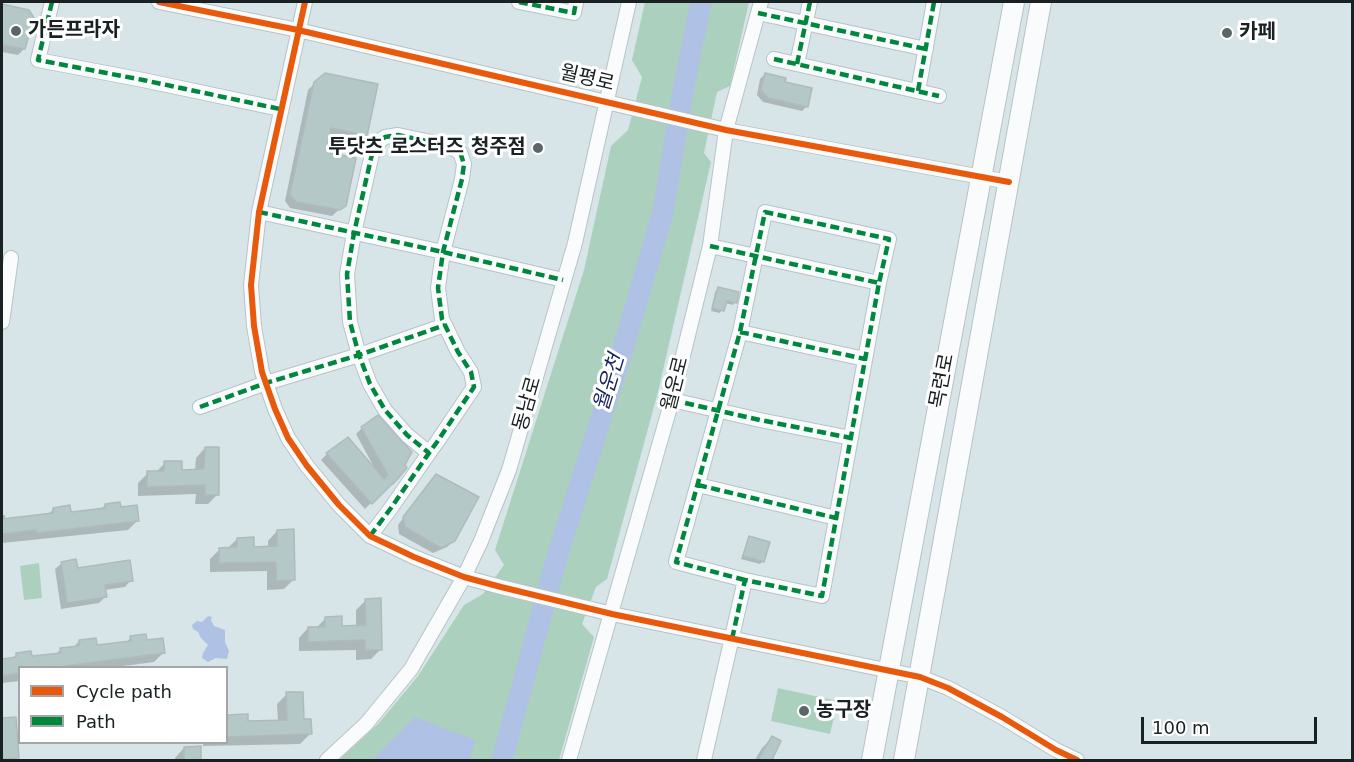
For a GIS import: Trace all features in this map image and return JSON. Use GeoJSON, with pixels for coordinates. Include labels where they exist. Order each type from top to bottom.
{"type":"FeatureCollection","features":[{"type":"Feature","properties":{"kind":"street"},"geometry":{"type":"LineString","coordinates":[[52,2],[38,60],[280,109]]}},
{"type":"Feature","properties":{"kind":"street","name":"월평로"},"geometry":{"type":"LineString","coordinates":[[159,2],[298,30],[726,130],[1009,182]]}},
{"type":"Feature","properties":{"kind":"street"},"geometry":{"type":"LineString","coordinates":[[305,2],[259,212],[252,285],[254,326],[266,383],[275,410],[294,447],[339,505],[370,536],[464,577],[501,587],[612,614],[920,677],[948,688],[1077,760]]}},
{"type":"Feature","properties":{"kind":"street"},"geometry":{"type":"LineString","coordinates":[[519,2],[574,13],[576,2]]}},
{"type":"Feature","properties":{"kind":"street","name":"동남로"},"geometry":{"type":"LineString","coordinates":[[327,760],[366,724],[411,669],[464,577],[481,541],[509,470],[575,243],[605,100],[629,2]]}},
{"type":"Feature","properties":{"kind":"street"},"geometry":{"type":"LineString","coordinates":[[797,64],[810,2]]}},
{"type":"Feature","properties":{"kind":"street"},"geometry":{"type":"LineString","coordinates":[[918,91],[934,2]]}},
{"type":"Feature","properties":{"kind":"street","name":"목련로"},"geometry":{"type":"LineString","coordinates":[[872,760],[1014,2]]}},
{"type":"Feature","properties":{"kind":"street","name":"목련로"},"geometry":{"type":"LineString","coordinates":[[904,760],[1041,2]]}},
{"type":"Feature","properties":{"kind":"street"},"geometry":{"type":"LineString","coordinates":[[760,7],[806,23],[926,49]]}},
{"type":"Feature","properties":{"kind":"street","name":"월운로"},"geometry":{"type":"LineString","coordinates":[[568,760],[672,400],[710,246],[726,130],[760,7]]}},
{"type":"Feature","properties":{"kind":"street"},"geometry":{"type":"LineString","coordinates":[[774,59],[939,96]]}},
{"type":"Feature","properties":{"kind":"street"},"geometry":{"type":"LineString","coordinates":[[370,536],[429,453],[474,387],[471,372],[458,352],[442,319],[438,288],[443,252],[464,164],[460,152],[446,145],[398,135],[385,137],[375,144],[354,232],[348,284],[350,322],[370,384],[385,410],[407,435],[429,453]]}},
{"type":"Feature","properties":{"kind":"street"},"geometry":{"type":"LineString","coordinates":[[259,212],[563,280]]}},
{"type":"Feature","properties":{"kind":"street"},"geometry":{"type":"LineString","coordinates":[[765,212],[889,239],[822,596],[745,580],[676,562],[740,332],[757,256],[765,212]]}},
{"type":"Feature","properties":{"kind":"street"},"geometry":{"type":"LineString","coordinates":[[710,246],[879,283]]}},
{"type":"Feature","properties":{"kind":"street"},"geometry":{"type":"LineString","coordinates":[[2,322],[11,258]]}},
{"type":"Feature","properties":{"kind":"street"},"geometry":{"type":"LineString","coordinates":[[200,407],[266,383],[359,355],[445,325]]}},
{"type":"Feature","properties":{"kind":"street"},"geometry":{"type":"LineString","coordinates":[[740,332],[865,359]]}},
{"type":"Feature","properties":{"kind":"street"},"geometry":{"type":"LineString","coordinates":[[672,400],[851,438]]}},
{"type":"Feature","properties":{"kind":"street"},"geometry":{"type":"LineString","coordinates":[[698,485],[836,518]]}},
{"type":"Feature","properties":{"kind":"street"},"geometry":{"type":"LineString","coordinates":[[704,760],[745,580]]}},
{"type":"Feature","properties":{"kind":"green space"},"geometry":{"type":"Polygon","coordinates":[[[645,2],[749,2],[730,86],[717,92],[704,153],[711,162],[658,392],[607,579],[596,587],[582,624],[594,637],[559,760],[339,760],[379,723],[418,676],[464,605],[483,594],[504,565],[495,550],[584,270],[611,146],[628,130],[642,77],[632,60],[645,2]]]}},
{"type":"Feature","properties":{"kind":"green space"},"geometry":{"type":"Polygon","coordinates":[[[39,563],[42,598],[24,600],[20,566],[39,563]]]}},
{"type":"Feature","properties":{"kind":"green space","name":"농구장"},"geometry":{"type":"Polygon","coordinates":[[[778,688],[838,701],[830,734],[771,721],[778,688]]]}},
{"type":"Feature","properties":{"kind":"water"},"geometry":{"type":"Polygon","coordinates":[[[208,616],[212,617],[214,626],[225,630],[225,642],[229,651],[227,659],[216,658],[208,662],[202,658],[208,645],[192,625],[197,621],[202,622],[208,616]]]}},
{"type":"Feature","properties":{"kind":"water"},"geometry":{"type":"Polygon","coordinates":[[[415,717],[475,740],[469,760],[372,760],[415,717]]]}},
{"type":"Feature","properties":{"kind":"building","name":"가든프라자"},"geometry":{"type":"Polygon","coordinates":[[[2,4],[29,10],[34,18],[25,49],[2,45],[2,4]]]}},
{"type":"Feature","properties":{"kind":"building"},"geometry":{"type":"Polygon","coordinates":[[[325,73],[378,84],[367,136],[331,128],[326,152],[356,158],[346,206],[340,210],[296,202],[290,194],[314,82],[325,73]]]}},
{"type":"Feature","properties":{"kind":"building"},"geometry":{"type":"Polygon","coordinates":[[[765,73],[786,78],[785,82],[812,88],[808,107],[768,98],[761,90],[765,73]]]}},
{"type":"Feature","properties":{"kind":"building"},"geometry":{"type":"Polygon","coordinates":[[[718,287],[739,292],[737,303],[727,301],[724,311],[712,308],[718,287]]]}},
{"type":"Feature","properties":{"kind":"building"},"geometry":{"type":"Polygon","coordinates":[[[378,415],[412,452],[405,465],[407,468],[372,504],[326,453],[348,437],[384,479],[388,475],[361,427],[378,415]]]}},
{"type":"Feature","properties":{"kind":"building"},"geometry":{"type":"Polygon","coordinates":[[[205,447],[219,447],[219,495],[205,495],[205,485],[147,487],[147,471],[164,471],[164,461],[182,461],[182,470],[204,469],[205,447]]]}},
{"type":"Feature","properties":{"kind":"building"},"geometry":{"type":"Polygon","coordinates":[[[436,474],[479,497],[455,541],[441,548],[405,527],[403,517],[436,474]]]}},
{"type":"Feature","properties":{"kind":"building"},"geometry":{"type":"Polygon","coordinates":[[[120,502],[121,507],[137,505],[139,521],[37,533],[36,530],[2,534],[2,519],[53,513],[53,508],[70,505],[71,512],[105,508],[105,504],[120,502]]]}},
{"type":"Feature","properties":{"kind":"building"},"geometry":{"type":"Polygon","coordinates":[[[294,529],[295,580],[276,581],[276,562],[219,563],[219,548],[237,547],[237,538],[254,537],[254,547],[277,546],[277,530],[294,529]]]}},
{"type":"Feature","properties":{"kind":"building"},"geometry":{"type":"Polygon","coordinates":[[[749,536],[770,542],[764,562],[743,556],[749,536]]]}},
{"type":"Feature","properties":{"kind":"building"},"geometry":{"type":"Polygon","coordinates":[[[76,559],[78,568],[130,560],[133,581],[105,585],[107,597],[67,603],[61,562],[76,559]]]}},
{"type":"Feature","properties":{"kind":"building"},"geometry":{"type":"Polygon","coordinates":[[[381,598],[382,650],[365,650],[365,640],[308,642],[308,627],[325,627],[325,617],[342,616],[342,626],[366,625],[365,599],[381,598]]]}},
{"type":"Feature","properties":{"kind":"building"},"geometry":{"type":"Polygon","coordinates":[[[146,634],[147,640],[163,638],[165,653],[65,666],[18,666],[18,673],[2,676],[2,659],[16,657],[16,653],[31,651],[32,656],[61,653],[60,648],[79,646],[79,640],[96,638],[97,645],[131,641],[130,636],[146,634]]]}},
{"type":"Feature","properties":{"kind":"building"},"geometry":{"type":"Polygon","coordinates":[[[286,692],[303,692],[304,719],[311,719],[312,734],[228,737],[228,715],[248,714],[248,721],[287,720],[286,692]]]}},
{"type":"Feature","properties":{"kind":"building"},"geometry":{"type":"Polygon","coordinates":[[[16,717],[19,758],[2,759],[2,718],[16,717]]]}},
{"type":"Feature","properties":{"kind":"building"},"geometry":{"type":"Polygon","coordinates":[[[772,736],[781,741],[772,760],[758,760],[772,736]]]}},
{"type":"Feature","properties":{"kind":"building"},"geometry":{"type":"Polygon","coordinates":[[[201,746],[201,760],[184,760],[184,747],[201,746]]]}},
{"type":"Feature","properties":{"kind":"waterway","name":"월운천"},"geometry":{"type":"LineString","coordinates":[[502,760],[557,557],[622,352],[663,212],[683,91],[701,2]]}},
{"type":"Feature","properties":{"kind":"marked path"},"geometry":{"type":"LineString","coordinates":[[52,2],[38,60],[280,109]]}},
{"type":"Feature","properties":{"kind":"marked path"},"geometry":{"type":"LineString","coordinates":[[519,2],[574,13],[576,2]]}},
{"type":"Feature","properties":{"kind":"marked path"},"geometry":{"type":"LineString","coordinates":[[797,64],[810,2]]}},
{"type":"Feature","properties":{"kind":"marked path"},"geometry":{"type":"LineString","coordinates":[[918,91],[934,2]]}},
{"type":"Feature","properties":{"kind":"marked path"},"geometry":{"type":"LineString","coordinates":[[758,13],[926,49]]}},
{"type":"Feature","properties":{"kind":"marked path"},"geometry":{"type":"LineString","coordinates":[[774,59],[939,96]]}},
{"type":"Feature","properties":{"kind":"marked path"},"geometry":{"type":"LineString","coordinates":[[370,536],[391,508],[437,442],[474,387],[471,372],[458,352],[442,319],[438,288],[443,252],[464,164],[460,152],[446,145],[398,135],[385,137],[375,144],[372,154],[347,274],[350,322],[370,384],[385,410],[407,435],[429,453]]}},
{"type":"Feature","properties":{"kind":"marked path"},"geometry":{"type":"LineString","coordinates":[[259,212],[563,280]]}},
{"type":"Feature","properties":{"kind":"marked path"},"geometry":{"type":"LineString","coordinates":[[745,580],[676,562],[740,332],[765,212],[889,239],[879,283]]}},
{"type":"Feature","properties":{"kind":"marked path"},"geometry":{"type":"LineString","coordinates":[[710,246],[879,283],[822,596],[745,580],[732,639]]}},
{"type":"Feature","properties":{"kind":"marked path"},"geometry":{"type":"LineString","coordinates":[[200,407],[266,383],[359,355],[445,325]]}},
{"type":"Feature","properties":{"kind":"marked path"},"geometry":{"type":"LineString","coordinates":[[740,332],[865,359]]}},
{"type":"Feature","properties":{"kind":"marked path"},"geometry":{"type":"LineString","coordinates":[[672,400],[851,438]]}},
{"type":"Feature","properties":{"kind":"marked path"},"geometry":{"type":"LineString","coordinates":[[698,485],[836,518]]}},
{"type":"Feature","properties":{"kind":"cycle path"},"geometry":{"type":"LineString","coordinates":[[159,2],[298,30],[726,130],[1009,182]]}},
{"type":"Feature","properties":{"kind":"cycle path"},"geometry":{"type":"LineString","coordinates":[[305,2],[259,212],[251,285],[254,326],[262,372],[288,438],[307,466],[339,505],[370,536],[464,577],[501,587],[612,614],[920,677],[948,688],[1077,760]]}},
{"type":"Feature","properties":{"kind":"place","name":"가든프라자"},"geometry":{"type":"Point","coordinates":[16,31]}},
{"type":"Feature","properties":{"kind":"place","name":"카페"},"geometry":{"type":"Point","coordinates":[1227,33]}},
{"type":"Feature","properties":{"kind":"place","name":"투닷츠 로스터즈 청주점"},"geometry":{"type":"Point","coordinates":[538,148]}},
{"type":"Feature","properties":{"kind":"place","name":"농구장"},"geometry":{"type":"Point","coordinates":[804,711]}}]}
